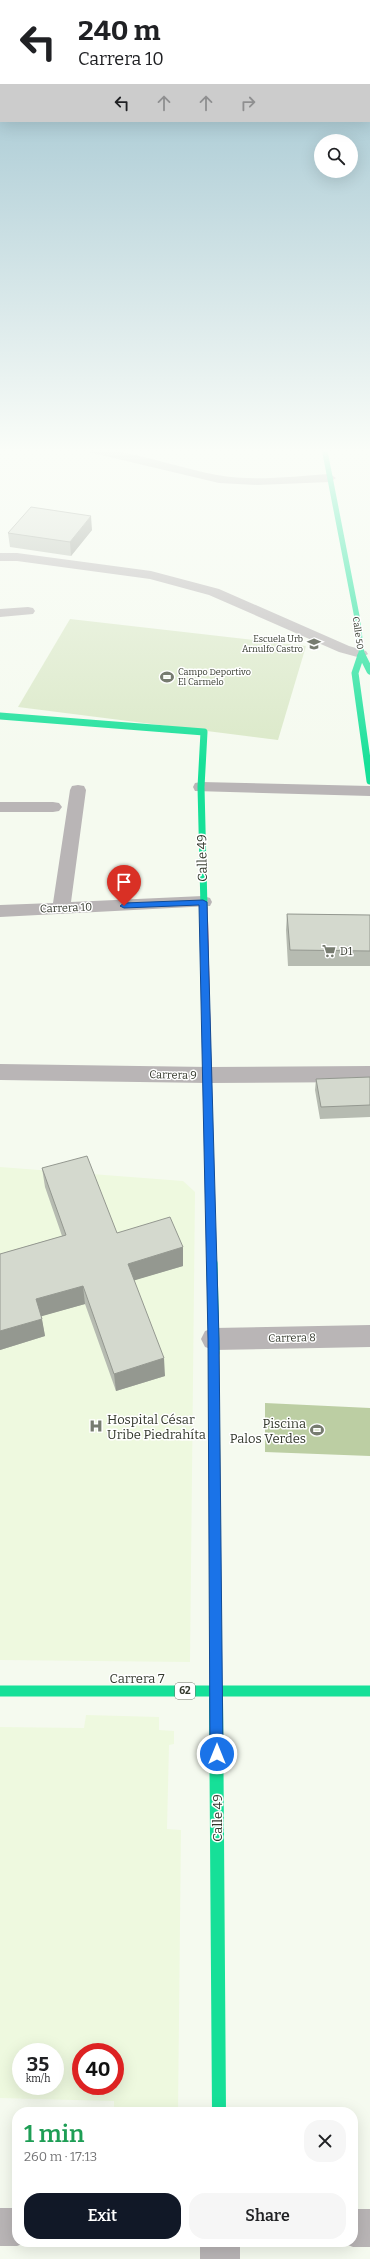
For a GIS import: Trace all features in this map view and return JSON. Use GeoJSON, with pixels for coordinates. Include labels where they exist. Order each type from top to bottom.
{"type":"FeatureCollection","features":[{"type":"Feature","properties":{"kind":"street","name":"Calle 50"},"geometry":{"type":"LineString","coordinates":[[345,552],[370,671]]}},
{"type":"Feature","properties":{"kind":"street"},"geometry":{"type":"LineString","coordinates":[[0,558],[24,558],[151,575],[214,592],[344,649],[364,645]]}},
{"type":"Feature","properties":{"kind":"street"},"geometry":{"type":"LineString","coordinates":[[0,613],[28,611]]}},
{"type":"Feature","properties":{"kind":"street","name":"Calle 50"},"geometry":{"type":"LineString","coordinates":[[364,645],[355,673],[370,781]]}},
{"type":"Feature","properties":{"kind":"street","name":"Calle 49"},"geometry":{"type":"LineString","coordinates":[[4,716],[204,732],[201,787],[214,1339],[219,2107]]}},
{"type":"Feature","properties":{"kind":"street"},"geometry":{"type":"LineString","coordinates":[[201,787],[370,791]]}},
{"type":"Feature","properties":{"kind":"street"},"geometry":{"type":"LineString","coordinates":[[61,908],[78,790]]}},
{"type":"Feature","properties":{"kind":"street"},"geometry":{"type":"LineString","coordinates":[[0,807],[53,807]]}},
{"type":"Feature","properties":{"kind":"street","name":"Carrera 10"},"geometry":{"type":"LineString","coordinates":[[0,910],[203,902]]}},
{"type":"Feature","properties":{"kind":"street","name":"Carrera 9"},"geometry":{"type":"LineString","coordinates":[[0,1072],[208,1075],[370,1074]]}},
{"type":"Feature","properties":{"kind":"street","name":"Carrera 8"},"geometry":{"type":"LineString","coordinates":[[214,1339],[370,1336]]}},
{"type":"Feature","properties":{"kind":"street","name":"Carrera 7"},"geometry":{"type":"LineString","coordinates":[[0,1691],[370,1691]]}},
{"type":"Feature","properties":{"kind":"street"},"geometry":{"type":"LineString","coordinates":[[0,2227],[12,2227]]}},
{"type":"Feature","properties":{"kind":"street"},"geometry":{"type":"LineString","coordinates":[[358,2228],[370,2228]]}},
{"type":"Feature","properties":{"kind":"street"},"geometry":{"type":"LineString","coordinates":[[220,2247],[220,2259]]}},
{"type":"Feature","properties":{"kind":"shaded area","name":"Campo Deportivo El Carmelo"},"geometry":{"type":"Polygon","coordinates":[[[70,619],[306,646],[278,740],[18,707],[70,619]]]}},
{"type":"Feature","properties":{"kind":"shaded area","name":"Hospital César Uribe Piedrahíta"},"geometry":{"type":"Polygon","coordinates":[[[0,1167],[183,1181],[195,1192],[190,1662],[0,1660],[0,1167]]]}},
{"type":"Feature","properties":{"kind":"shaded area","name":"Piscina Palos Verdes"},"geometry":{"type":"Polygon","coordinates":[[[265,1403],[370,1408],[370,1456],[265,1452],[265,1403]]]}},
{"type":"Feature","properties":{"kind":"shaded area"},"geometry":{"type":"Polygon","coordinates":[[[86,1715],[159,1717],[159,1730],[174,1731],[174,1744],[169,1745],[167,1829],[181,1830],[178,2107],[114,2107],[114,2101],[0,2098],[0,1727],[84,1728],[86,1715]]]}},
{"type":"Feature","properties":{"kind":"building"},"geometry":{"type":"Polygon","coordinates":[[[287,914],[370,915],[370,951],[290,950],[287,914]]]}},
{"type":"Feature","properties":{"kind":"building"},"geometry":{"type":"Polygon","coordinates":[[[370,1077],[370,1105],[321,1107],[316,1079],[370,1077]]]}},
{"type":"Feature","properties":{"kind":"building"},"geometry":{"type":"Polygon","coordinates":[[[87,1156],[117,1233],[170,1217],[183,1247],[128,1264],[164,1358],[114,1374],[83,1286],[36,1299],[42,1319],[0,1331],[0,1254],[66,1235],[42,1168],[87,1156]]]}},
{"type":"Feature","properties":{"kind":"traffic: fast"},"geometry":{"type":"LineString","coordinates":[[344,552],[357,617],[361,654],[370,671]]}},
{"type":"Feature","properties":{"kind":"traffic: fast"},"geometry":{"type":"LineString","coordinates":[[361,654],[355,673],[370,781]]}},
{"type":"Feature","properties":{"kind":"traffic: fast"},"geometry":{"type":"LineString","coordinates":[[0,716],[204,732],[201,787],[204,908]]}},
{"type":"Feature","properties":{"kind":"traffic: fast"},"geometry":{"type":"LineString","coordinates":[[208,1095],[214,1353]]}},
{"type":"Feature","properties":{"kind":"traffic: fast"},"geometry":{"type":"LineString","coordinates":[[216,1630],[219,2107]]}},
{"type":"Feature","properties":{"kind":"traffic: fast"},"geometry":{"type":"LineString","coordinates":[[0,1691],[370,1691]]}},
{"type":"Feature","properties":{"kind":"traffic: slow"},"geometry":{"type":"LineString","coordinates":[[214,1353],[216,1630]]}},
{"type":"Feature","properties":{"kind":"traffic: jam"},"geometry":{"type":"LineString","coordinates":[[204,908],[208,1095]]}},
{"type":"Feature","properties":{"kind":"place","name":"Escuela Urb Arnulfo Castro"},"geometry":{"type":"Point","coordinates":[314,644]}},
{"type":"Feature","properties":{"kind":"place","name":"Campo Deportivo El Carmelo"},"geometry":{"type":"Point","coordinates":[167,677]}},
{"type":"Feature","properties":{"kind":"place","name":"D1"},"geometry":{"type":"Point","coordinates":[329,951]}},
{"type":"Feature","properties":{"kind":"place","name":"Hospital César Uribe Piedrahíta"},"geometry":{"type":"Point","coordinates":[96,1426]}},
{"type":"Feature","properties":{"kind":"place","name":"Piscina Palos Verdes"},"geometry":{"type":"Point","coordinates":[317,1430]}},
{"type":"Feature","properties":{"kind":"route"},"geometry":{"type":"LineString","coordinates":[[124,906],[203,902],[214,1339],[213,1393],[217,1754]]}}]}
